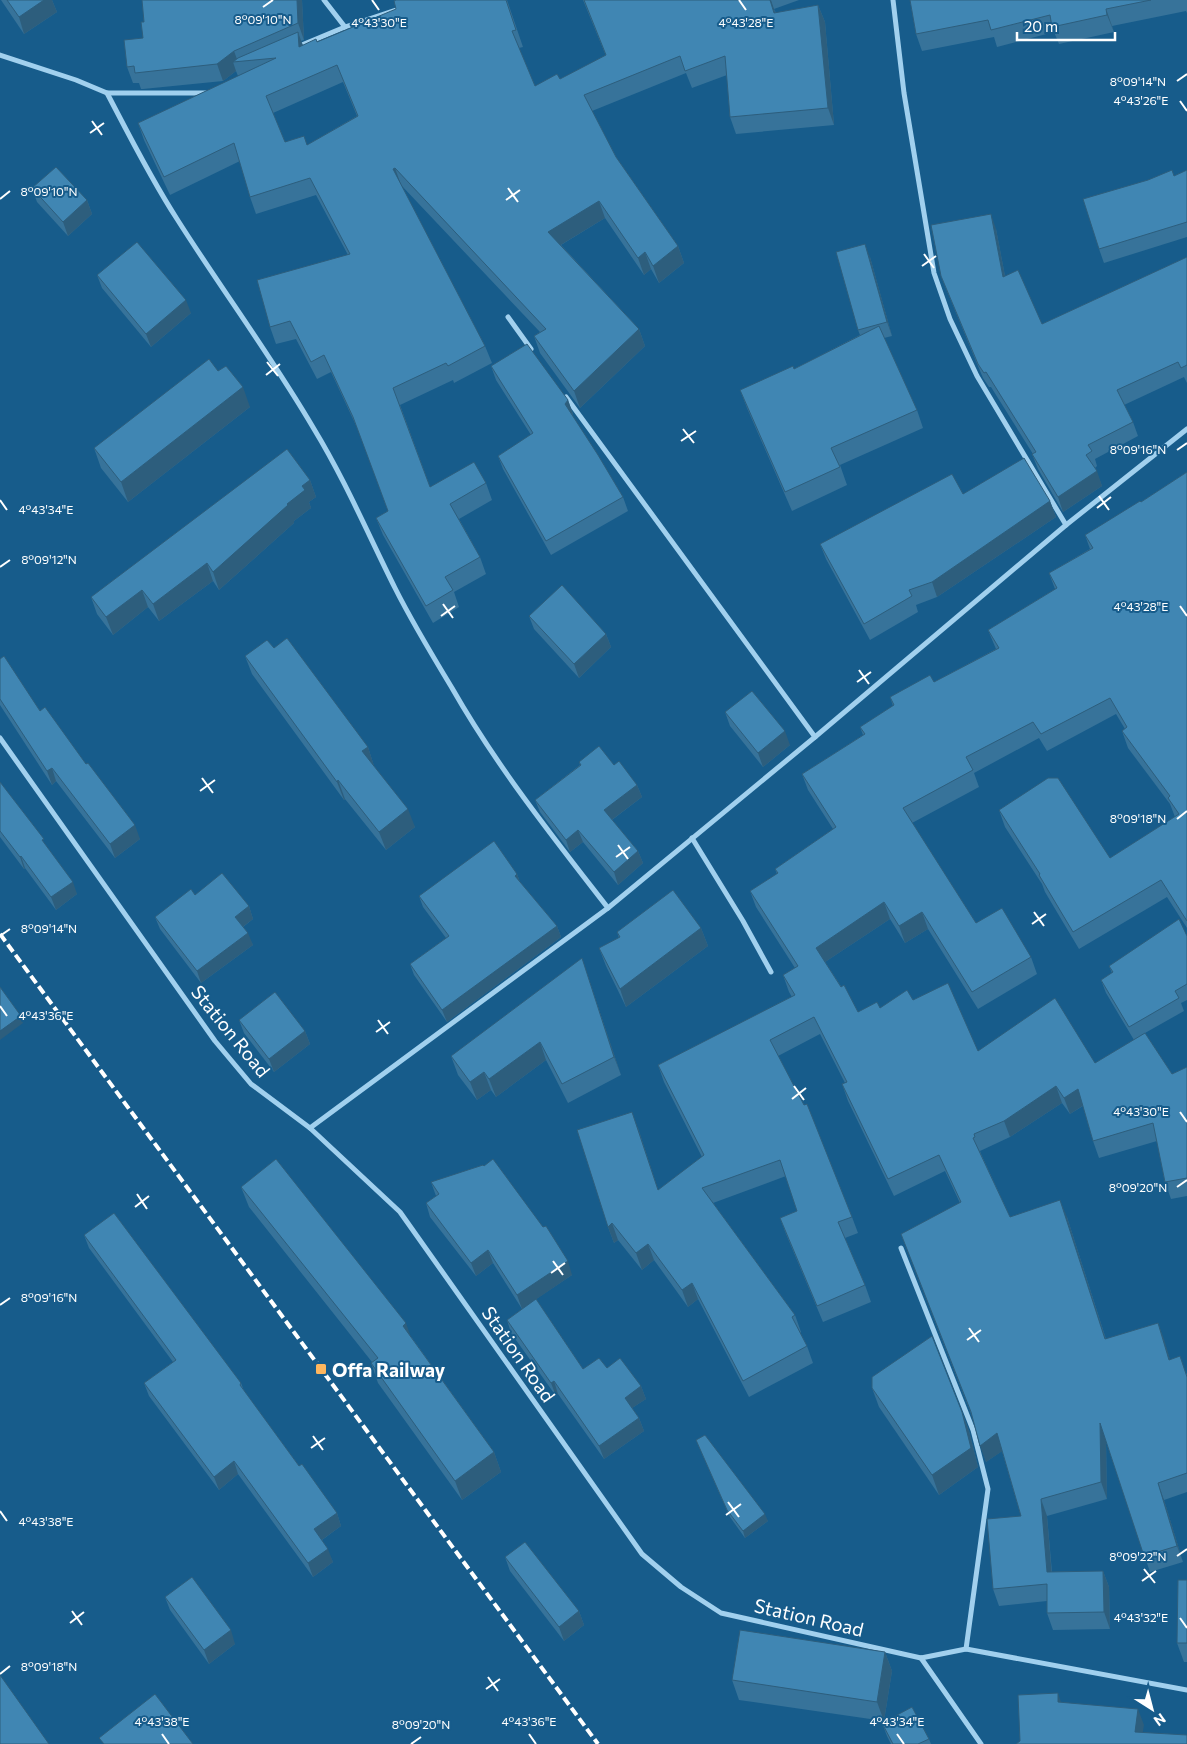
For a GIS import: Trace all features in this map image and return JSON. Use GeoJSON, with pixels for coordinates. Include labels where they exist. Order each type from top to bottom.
{"type":"FeatureCollection","features":[{"type":"Feature","properties":{"kind":"street"},"geometry":{"type":"LineString","coordinates":[[324,0],[345,27]]}},
{"type":"Feature","properties":{"kind":"street"},"geometry":{"type":"LineString","coordinates":[[893,0],[904,93],[934,273],[950,319],[977,376],[1066,525]]}},
{"type":"Feature","properties":{"kind":"street"},"geometry":{"type":"LineString","coordinates":[[293,49],[345,27],[406,6]]}},
{"type":"Feature","properties":{"kind":"street"},"geometry":{"type":"LineString","coordinates":[[0,56],[76,80],[107,93],[214,94]]}},
{"type":"Feature","properties":{"kind":"street"},"geometry":{"type":"LineString","coordinates":[[107,93],[176,218],[281,374],[316,431],[348,490],[396,590],[458,699],[525,801],[608,908]]}},
{"type":"Feature","properties":{"kind":"street"},"geometry":{"type":"LineString","coordinates":[[508,317],[537,357]]}},
{"type":"Feature","properties":{"kind":"street"},"geometry":{"type":"LineString","coordinates":[[560,389],[815,737]]}},
{"type":"Feature","properties":{"kind":"street"},"geometry":{"type":"LineString","coordinates":[[310,1128],[608,908],[815,737],[1066,525],[1187,429]]}},
{"type":"Feature","properties":{"kind":"street","name":"Station Road"},"geometry":{"type":"LineString","coordinates":[[0,738],[215,1041],[251,1084],[310,1128],[400,1212],[642,1554],[681,1587],[721,1613],[921,1658],[966,1648],[1187,1690]]}},
{"type":"Feature","properties":{"kind":"street"},"geometry":{"type":"LineString","coordinates":[[692,838],[743,921],[771,972]]}},
{"type":"Feature","properties":{"kind":"street"},"geometry":{"type":"LineString","coordinates":[[901,1248],[973,1430],[988,1489],[966,1648]]}},
{"type":"Feature","properties":{"kind":"street"},"geometry":{"type":"LineString","coordinates":[[921,1658],[981,1744]]}},
{"type":"Feature","properties":{"kind":"building"},"geometry":{"type":"Polygon","coordinates":[[[7,0],[44,0],[19,17],[7,0]]]}},
{"type":"Feature","properties":{"kind":"building"},"geometry":{"type":"Polygon","coordinates":[[[142,0],[297,0],[298,23],[234,51],[217,64],[135,73],[134,66],[127,67],[124,40],[143,38],[141,22],[144,22],[142,0]]]}},
{"type":"Feature","properties":{"kind":"building"},"geometry":{"type":"Polygon","coordinates":[[[506,0],[516,30],[512,31],[535,86],[557,74],[560,79],[606,55],[584,0],[770,0],[774,13],[818,5],[828,108],[730,117],[725,56],[685,71],[680,56],[584,95],[616,157],[678,246],[653,266],[645,252],[638,258],[599,201],[548,232],[639,329],[574,391],[534,336],[546,329],[395,168],[393,169],[485,346],[448,366],[446,363],[393,388],[430,487],[474,462],[486,483],[450,504],[480,557],[445,577],[453,590],[426,606],[376,518],[388,511],[353,417],[324,355],[311,362],[290,321],[270,327],[257,280],[350,254],[310,178],[250,197],[234,143],[164,177],[138,123],[276,58],[233,62],[238,58],[298,32],[299,47],[316,39],[317,42],[396,9],[394,1],[506,0]],[[337,65],[266,96],[285,142],[304,136],[307,145],[358,116],[337,65]]]}},
{"type":"Feature","properties":{"kind":"building"},"geometry":{"type":"Polygon","coordinates":[[[910,0],[1151,0],[1106,9],[1107,15],[1052,27],[1050,15],[991,30],[988,20],[916,34],[910,0]]]}},
{"type":"Feature","properties":{"kind":"building"},"geometry":{"type":"Polygon","coordinates":[[[56,167],[87,200],[63,222],[32,188],[56,167]]]}},
{"type":"Feature","properties":{"kind":"building"},"geometry":{"type":"Polygon","coordinates":[[[1172,170],[1174,176],[1187,170],[1187,222],[1099,249],[1083,199],[1148,180],[1172,170]]]}},
{"type":"Feature","properties":{"kind":"building"},"geometry":{"type":"Polygon","coordinates":[[[991,214],[1003,277],[1018,270],[1042,324],[1187,257],[1187,365],[1181,368],[1178,362],[1117,390],[1133,422],[1088,445],[1092,451],[1086,455],[1097,471],[1058,497],[1032,454],[1036,452],[986,372],[984,373],[978,364],[941,276],[931,225],[991,214]]]}},
{"type":"Feature","properties":{"kind":"building"},"geometry":{"type":"Polygon","coordinates":[[[137,242],[186,300],[146,334],[97,275],[137,242]]]}},
{"type":"Feature","properties":{"kind":"building"},"geometry":{"type":"Polygon","coordinates":[[[865,244],[887,322],[858,330],[836,252],[865,244]]]}},
{"type":"Feature","properties":{"kind":"building"},"geometry":{"type":"Polygon","coordinates":[[[879,326],[917,410],[831,448],[840,467],[785,492],[740,390],[793,366],[794,369],[879,326]]]}},
{"type":"Feature","properties":{"kind":"building"},"geometry":{"type":"Polygon","coordinates":[[[527,344],[568,400],[565,404],[623,497],[546,541],[498,456],[533,433],[491,366],[527,344]]]}},
{"type":"Feature","properties":{"kind":"building"},"geometry":{"type":"Polygon","coordinates":[[[209,359],[218,371],[226,366],[243,387],[121,482],[94,448],[209,359]]]}},
{"type":"Feature","properties":{"kind":"building"},"geometry":{"type":"Polygon","coordinates":[[[287,449],[310,480],[302,486],[305,490],[287,504],[213,572],[207,563],[153,604],[142,590],[106,617],[91,597],[287,449]]]}},
{"type":"Feature","properties":{"kind":"building"},"geometry":{"type":"Polygon","coordinates":[[[1024,458],[1050,501],[932,582],[909,590],[912,596],[864,624],[820,544],[952,474],[963,494],[1024,458]]]}},
{"type":"Feature","properties":{"kind":"building"},"geometry":{"type":"Polygon","coordinates":[[[1187,472],[1187,921],[1161,880],[1073,932],[1040,874],[999,810],[1048,778],[1058,778],[1110,858],[1179,814],[1168,798],[1170,796],[1122,731],[1127,727],[1110,698],[1041,734],[1033,722],[966,757],[973,770],[903,808],[976,923],[1002,908],[1031,957],[972,992],[922,912],[899,926],[884,902],[816,948],[841,987],[844,985],[858,1012],[877,1002],[880,1008],[907,990],[913,1000],[948,983],[978,1051],[1055,998],[1095,1063],[1145,1033],[1172,1074],[1187,1067],[1187,1178],[1165,1182],[1153,1123],[1093,1141],[1078,1089],[1064,1098],[1056,1086],[1004,1121],[974,1134],[975,1137],[973,1138],[1010,1217],[1060,1200],[1105,1339],[1158,1323],[1169,1360],[1180,1356],[1187,1377],[1187,1473],[1158,1483],[1177,1546],[1144,1556],[1100,1423],[1101,1482],[1041,1499],[1047,1572],[1103,1571],[1104,1612],[1047,1613],[1047,1584],[993,1589],[987,1519],[1021,1516],[997,1433],[980,1446],[971,1412],[901,1234],[961,1202],[939,1155],[888,1179],[842,1084],[847,1082],[814,1017],[770,1040],[804,1105],[807,1104],[852,1217],[838,1222],[865,1285],[817,1306],[780,1218],[797,1211],[780,1160],[702,1188],[795,1315],[792,1317],[807,1346],[743,1381],[692,1283],[682,1290],[648,1244],[636,1253],[612,1223],[608,1227],[577,1130],[632,1112],[658,1190],[704,1155],[658,1065],[795,995],[783,975],[798,966],[750,891],[778,873],[775,869],[836,827],[802,774],[865,734],[860,727],[894,705],[890,697],[930,675],[934,682],[999,648],[988,630],[1057,588],[1049,573],[1093,548],[1085,535],[1187,472]]]}},
{"type":"Feature","properties":{"kind":"building"},"geometry":{"type":"Polygon","coordinates":[[[562,585],[606,634],[574,664],[529,616],[562,585]]]}},
{"type":"Feature","properties":{"kind":"building"},"geometry":{"type":"Polygon","coordinates":[[[287,638],[368,747],[362,751],[408,809],[379,832],[338,780],[337,782],[245,656],[267,640],[274,648],[287,638]]]}},
{"type":"Feature","properties":{"kind":"building"},"geometry":{"type":"Polygon","coordinates":[[[4,656],[40,711],[45,707],[86,764],[88,763],[135,825],[110,844],[52,768],[47,771],[0,699],[0,659],[4,656]]]}},
{"type":"Feature","properties":{"kind":"building"},"geometry":{"type":"Polygon","coordinates":[[[752,691],[785,731],[758,753],[725,712],[752,691]]]}},
{"type":"Feature","properties":{"kind":"building"},"geometry":{"type":"Polygon","coordinates":[[[599,746],[614,765],[619,761],[637,785],[604,810],[638,851],[614,872],[578,830],[566,840],[535,800],[581,765],[579,762],[599,746]]]}},
{"type":"Feature","properties":{"kind":"building"},"geometry":{"type":"Polygon","coordinates":[[[0,782],[44,839],[42,840],[73,882],[51,897],[0,831],[0,782]]]}},
{"type":"Feature","properties":{"kind":"building"},"geometry":{"type":"Polygon","coordinates":[[[494,841],[517,874],[515,876],[557,926],[442,1010],[410,964],[449,936],[419,896],[494,841]]]}},
{"type":"Feature","properties":{"kind":"building"},"geometry":{"type":"Polygon","coordinates":[[[222,873],[249,906],[235,917],[248,933],[197,971],[155,917],[191,889],[195,895],[222,873]]]}},
{"type":"Feature","properties":{"kind":"building"},"geometry":{"type":"Polygon","coordinates":[[[673,890],[701,928],[620,989],[599,948],[620,937],[617,932],[673,890]]]}},
{"type":"Feature","properties":{"kind":"building"},"geometry":{"type":"Polygon","coordinates":[[[1179,919],[1187,936],[1187,984],[1175,991],[1179,998],[1129,1027],[1101,980],[1113,972],[1109,966],[1179,919]]]}},
{"type":"Feature","properties":{"kind":"building"},"geometry":{"type":"Polygon","coordinates":[[[582,958],[614,1057],[562,1084],[540,1042],[489,1079],[484,1072],[470,1082],[451,1056],[582,958]]]}},
{"type":"Feature","properties":{"kind":"building"},"geometry":{"type":"Polygon","coordinates":[[[0,987],[21,1016],[0,1031],[0,987]]]}},
{"type":"Feature","properties":{"kind":"building"},"geometry":{"type":"Polygon","coordinates":[[[275,992],[305,1031],[269,1059],[239,1020],[275,992]]]}},
{"type":"Feature","properties":{"kind":"building"},"geometry":{"type":"Polygon","coordinates":[[[276,1159],[406,1323],[403,1326],[494,1452],[455,1481],[371,1363],[378,1358],[241,1187],[276,1159]]]}},
{"type":"Feature","properties":{"kind":"building"},"geometry":{"type":"Polygon","coordinates":[[[493,1159],[543,1227],[546,1226],[568,1261],[517,1295],[488,1250],[471,1263],[426,1203],[439,1194],[431,1182],[484,1166],[493,1159]]]}},
{"type":"Feature","properties":{"kind":"building"},"geometry":{"type":"Polygon","coordinates":[[[114,1213],[241,1383],[240,1385],[299,1466],[302,1464],[337,1513],[314,1529],[328,1549],[308,1563],[234,1461],[214,1477],[144,1383],[176,1360],[84,1235],[114,1213]]]}},
{"type":"Feature","properties":{"kind":"building"},"geometry":{"type":"Polygon","coordinates":[[[536,1299],[583,1369],[599,1358],[607,1368],[620,1358],[641,1386],[625,1398],[639,1418],[599,1446],[554,1381],[551,1383],[507,1320],[536,1299]]]}},
{"type":"Feature","properties":{"kind":"building"},"geometry":{"type":"Polygon","coordinates":[[[932,1336],[962,1412],[971,1448],[932,1475],[872,1388],[872,1377],[932,1336]]]}},
{"type":"Feature","properties":{"kind":"building"},"geometry":{"type":"Polygon","coordinates":[[[705,1435],[765,1514],[743,1531],[727,1510],[696,1440],[705,1435]]]}},
{"type":"Feature","properties":{"kind":"building"},"geometry":{"type":"Polygon","coordinates":[[[525,1542],[579,1611],[559,1627],[505,1557],[525,1542]]]}},
{"type":"Feature","properties":{"kind":"building"},"geometry":{"type":"Polygon","coordinates":[[[192,1577],[231,1630],[204,1650],[165,1597],[192,1577]]]}},
{"type":"Feature","properties":{"kind":"building"},"geometry":{"type":"Polygon","coordinates":[[[1178,1580],[1187,1580],[1187,1643],[1177,1643],[1178,1580]]]}},
{"type":"Feature","properties":{"kind":"building"},"geometry":{"type":"Polygon","coordinates":[[[740,1630],[885,1652],[877,1702],[732,1680],[740,1630]]]}},
{"type":"Feature","properties":{"kind":"building"},"geometry":{"type":"Polygon","coordinates":[[[0,1675],[49,1744],[0,1744],[0,1675]]]}},
{"type":"Feature","properties":{"kind":"building"},"geometry":{"type":"Polygon","coordinates":[[[1058,1693],[1058,1702],[1138,1709],[1135,1732],[1187,1735],[1187,1744],[1016,1744],[1020,1741],[1018,1695],[1058,1693]]]}},
{"type":"Feature","properties":{"kind":"building"},"geometry":{"type":"Polygon","coordinates":[[[155,1694],[193,1744],[104,1744],[99,1738],[155,1694]]]}},
{"type":"Feature","properties":{"kind":"building"},"geometry":{"type":"Polygon","coordinates":[[[912,1707],[929,1739],[918,1744],[893,1744],[882,1723],[912,1707]]]}},
{"type":"Feature","properties":{"kind":"railway"},"geometry":{"type":"LineString","coordinates":[[0,934],[598,1744]]}},
{"type":"Feature","properties":{"kind":"place","name":"Offa Railway"},"geometry":{"type":"Point","coordinates":[321,1369]}}]}
